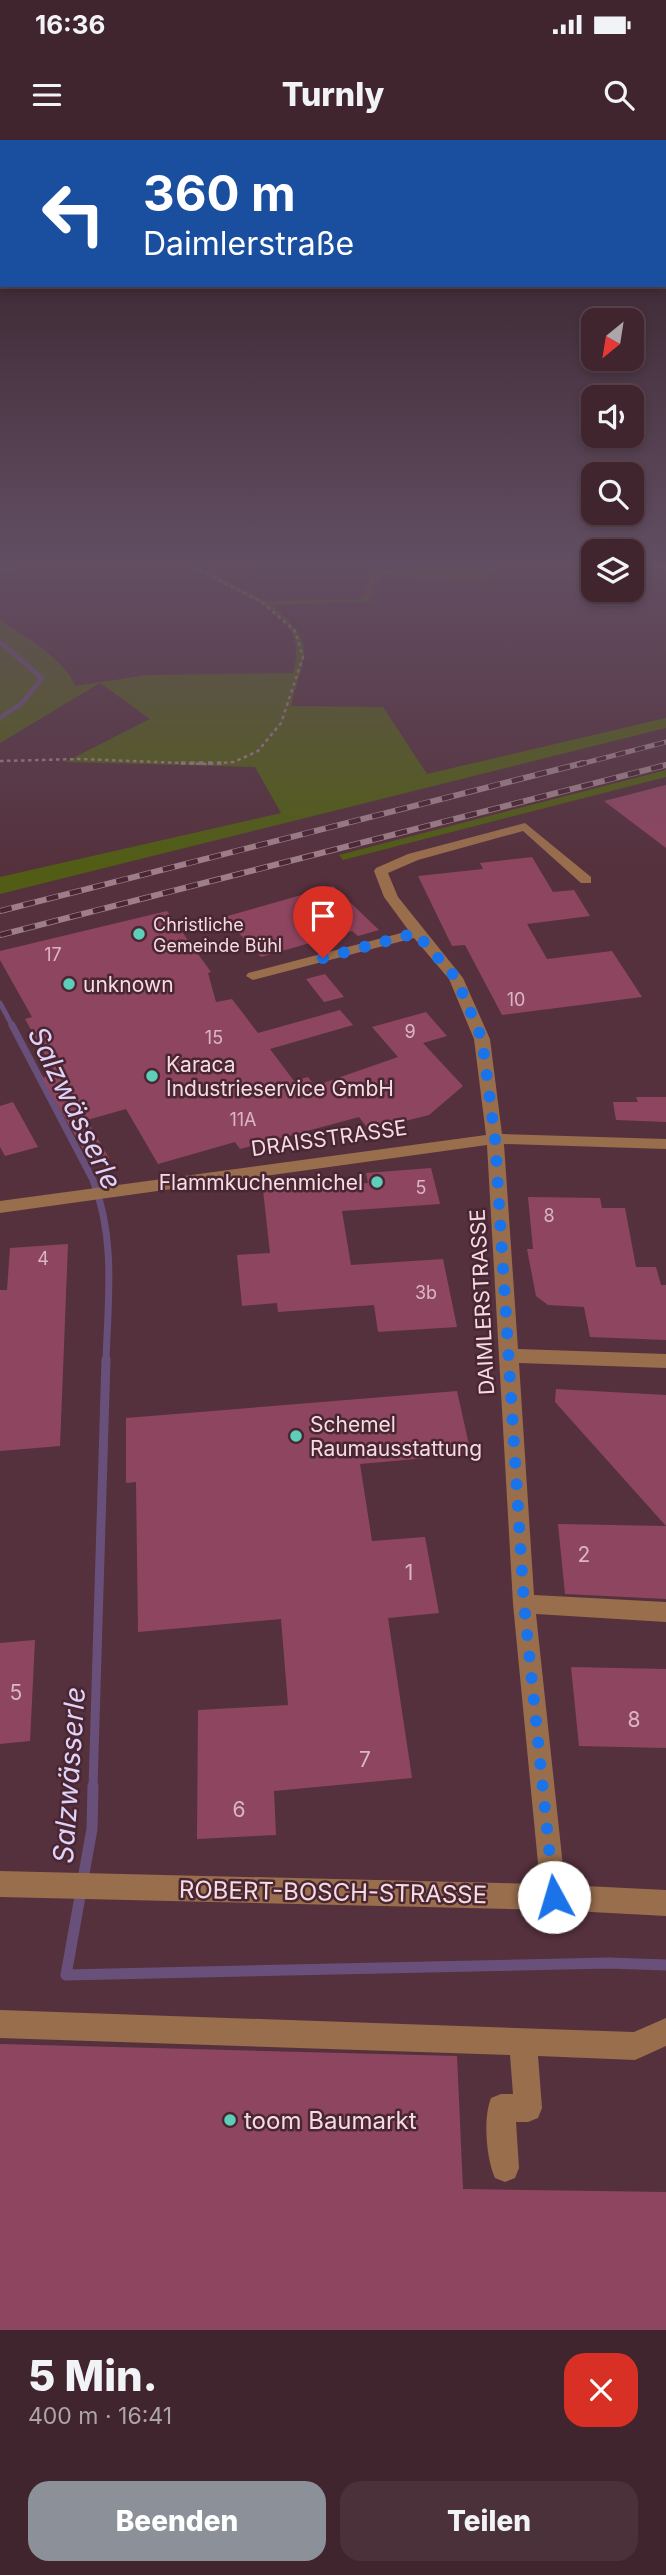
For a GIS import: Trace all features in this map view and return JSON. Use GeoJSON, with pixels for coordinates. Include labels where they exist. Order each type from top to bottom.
{"type":"FeatureCollection","features":[{"type":"Feature","properties":{"kind":"street","name":"DAIMLERSTRASSE"},"geometry":{"type":"LineString","coordinates":[[554,1897],[524,1604],[495,1139],[482,1039],[456,978],[416,933],[391,897],[381,871],[412,857],[525,827],[586,880]]}},
{"type":"Feature","properties":{"kind":"street"},"geometry":{"type":"LineString","coordinates":[[253,976],[416,933]]}},
{"type":"Feature","properties":{"kind":"street","name":"DRAISSTRASSE"},"geometry":{"type":"LineString","coordinates":[[2,1207],[495,1139],[666,1144]]}},
{"type":"Feature","properties":{"kind":"street"},"geometry":{"type":"LineString","coordinates":[[0,1226],[2,1207]]}},
{"type":"Feature","properties":{"kind":"street"},"geometry":{"type":"LineString","coordinates":[[507,1356],[666,1361]]}},
{"type":"Feature","properties":{"kind":"street"},"geometry":{"type":"LineString","coordinates":[[524,1604],[666,1612]]}},
{"type":"Feature","properties":{"kind":"street","name":"ROBERT-BOSCH-STRASSE"},"geometry":{"type":"LineString","coordinates":[[0,1884],[554,1897],[666,1903]]}},
{"type":"Feature","properties":{"kind":"street"},"geometry":{"type":"LineString","coordinates":[[0,2024],[635,2046],[666,2032]]}},
{"type":"Feature","properties":{"kind":"street"},"geometry":{"type":"LineString","coordinates":[[505,2168],[500,2108],[528,2108],[523,2042]]}},
{"type":"Feature","properties":{"kind":"path"},"geometry":{"type":"LineString","coordinates":[[0,761],[80,759],[208,764],[234,762],[258,751],[281,723],[302,660]]}},
{"type":"Feature","properties":{"kind":"green space"},"geometry":{"type":"Polygon","coordinates":[[[0,660],[56,660],[75,686],[147,675],[293,673],[295,660],[303,660],[291,706],[383,707],[427,774],[666,718],[666,728],[0,894],[0,877],[281,813],[255,767],[65,762],[150,719],[100,683],[0,743],[0,660]]]}},
{"type":"Feature","properties":{"kind":"green space"},"geometry":{"type":"Polygon","coordinates":[[[666,770],[666,777],[343,860],[339,855],[666,770]]]}},
{"type":"Feature","properties":{"kind":"building"},"geometry":{"type":"Polygon","coordinates":[[[666,785],[666,848],[604,801],[666,785]]]}},
{"type":"Feature","properties":{"kind":"building"},"geometry":{"type":"Polygon","coordinates":[[[532,857],[553,892],[574,890],[590,916],[527,924],[547,959],[612,951],[642,997],[502,1015],[465,945],[452,946],[418,876],[483,869],[480,863],[532,857]]]}},
{"type":"Feature","properties":{"kind":"building"},"geometry":{"type":"Polygon","coordinates":[[[333,886],[379,930],[358,936],[352,931],[261,957],[224,917],[333,886]]]}},
{"type":"Feature","properties":{"kind":"building"},"geometry":{"type":"Polygon","coordinates":[[[167,911],[211,972],[208,973],[216,1002],[232,999],[258,1033],[340,1010],[353,1025],[270,1049],[294,1081],[308,1077],[315,1086],[398,1057],[372,1027],[426,1012],[447,1036],[423,1043],[463,1086],[429,1115],[369,1130],[359,1117],[240,1149],[235,1142],[158,1164],[126,1109],[87,1120],[109,1158],[91,1163],[42,1078],[56,1074],[25,1019],[32,1017],[0,960],[0,951],[167,911]]]}},
{"type":"Feature","properties":{"kind":"building"},"geometry":{"type":"Polygon","coordinates":[[[325,974],[344,997],[324,1002],[306,979],[325,974]]]}},
{"type":"Feature","properties":{"kind":"building"},"geometry":{"type":"Polygon","coordinates":[[[636,1097],[666,1097],[666,1122],[616,1120],[613,1102],[638,1102],[636,1097]]]}},
{"type":"Feature","properties":{"kind":"building"},"geometry":{"type":"Polygon","coordinates":[[[13,1102],[38,1147],[5,1156],[0,1147],[0,1106],[13,1102]]]}},
{"type":"Feature","properties":{"kind":"building"},"geometry":{"type":"Polygon","coordinates":[[[431,1168],[440,1204],[342,1211],[351,1265],[443,1259],[457,1327],[378,1332],[374,1305],[278,1312],[277,1303],[242,1306],[237,1255],[270,1253],[263,1190],[368,1183],[366,1173],[431,1168]]]}},
{"type":"Feature","properties":{"kind":"building"},"geometry":{"type":"Polygon","coordinates":[[[528,1197],[600,1198],[602,1208],[625,1208],[636,1267],[656,1267],[661,1285],[666,1285],[666,1340],[590,1337],[584,1307],[548,1305],[536,1296],[527,1249],[533,1249],[528,1197]]]}},
{"type":"Feature","properties":{"kind":"building"},"geometry":{"type":"Polygon","coordinates":[[[68,1244],[60,1446],[0,1451],[0,1290],[7,1290],[10,1248],[68,1244]]]}},
{"type":"Feature","properties":{"kind":"building"},"geometry":{"type":"Polygon","coordinates":[[[556,1389],[666,1395],[666,1526],[555,1402],[556,1389]]]}},
{"type":"Feature","properties":{"kind":"building"},"geometry":{"type":"Polygon","coordinates":[[[457,1391],[471,1454],[360,1464],[372,1541],[425,1537],[439,1613],[388,1618],[412,1778],[274,1791],[276,1835],[197,1839],[198,1710],[288,1705],[281,1619],[138,1632],[136,1482],[126,1483],[126,1418],[457,1391]]]}},
{"type":"Feature","properties":{"kind":"building"},"geometry":{"type":"Polygon","coordinates":[[[558,1524],[666,1526],[666,1599],[565,1594],[558,1524]]]}},
{"type":"Feature","properties":{"kind":"building"},"geometry":{"type":"Polygon","coordinates":[[[35,1640],[30,1741],[0,1744],[0,1643],[35,1640]]]}},
{"type":"Feature","properties":{"kind":"building"},"geometry":{"type":"Polygon","coordinates":[[[571,1667],[666,1669],[666,1748],[579,1746],[571,1667]]]}},
{"type":"Feature","properties":{"kind":"building","name":"toom Baumarkt"},"geometry":{"type":"Polygon","coordinates":[[[0,2044],[457,2056],[463,2189],[666,2192],[666,2330],[0,2330],[0,2044]]]}},
{"type":"Feature","properties":{"kind":"waterway","name":"Salzwässerle"},"geometry":{"type":"LineString","coordinates":[[0,718],[22,703],[42,678],[21,660]]}},
{"type":"Feature","properties":{"kind":"waterway","name":"Salzwässerle"},"geometry":{"type":"LineString","coordinates":[[0,1003],[13,1027]]}},
{"type":"Feature","properties":{"kind":"waterway","name":"Salzwässerle"},"geometry":{"type":"LineString","coordinates":[[12,1025],[93,1180],[100,1202],[109,1269],[106,1361]]}},
{"type":"Feature","properties":{"kind":"waterway","name":"Salzwässerle"},"geometry":{"type":"LineString","coordinates":[[93,1787],[106,1359]]}},
{"type":"Feature","properties":{"kind":"waterway","name":"Salzwässerle"},"geometry":{"type":"LineString","coordinates":[[83,1879],[92,1829],[93,1786]]}},
{"type":"Feature","properties":{"kind":"waterway","name":"Salzwässerle"},"geometry":{"type":"LineString","coordinates":[[81,1891],[66,1975],[609,1963],[666,1965]]}},
{"type":"Feature","properties":{"kind":"railway"},"geometry":{"type":"LineString","coordinates":[[577,765],[666,742]]}},
{"type":"Feature","properties":{"kind":"railway"},"geometry":{"type":"LineString","coordinates":[[0,911],[583,763]]}},
{"type":"Feature","properties":{"kind":"railway"},"geometry":{"type":"LineString","coordinates":[[0,935],[666,765]]}},
{"type":"Feature","properties":{"kind":"place","name":"Christliche Gemeinde Bühl"},"geometry":{"type":"Point","coordinates":[139,934]}},
{"type":"Feature","properties":{"kind":"place","name":"unknown"},"geometry":{"type":"Point","coordinates":[69,984]}},
{"type":"Feature","properties":{"kind":"place","name":"Karaca Industrieservice GmbH"},"geometry":{"type":"Point","coordinates":[152,1076]}},
{"type":"Feature","properties":{"kind":"place","name":"Flammkuchenmichel"},"geometry":{"type":"Point","coordinates":[377,1182]}},
{"type":"Feature","properties":{"kind":"place","name":"Schemel Raumausstattung"},"geometry":{"type":"Point","coordinates":[296,1436]}},
{"type":"Feature","properties":{"kind":"place","name":"toom Baumarkt"},"geometry":{"type":"Point","coordinates":[230,2120]}},
{"type":"Feature","properties":{"kind":"route"},"geometry":{"type":"LineString","coordinates":[[323,958],[416,933],[456,978],[482,1039],[495,1139],[524,1604],[554,1897]]}}]}
